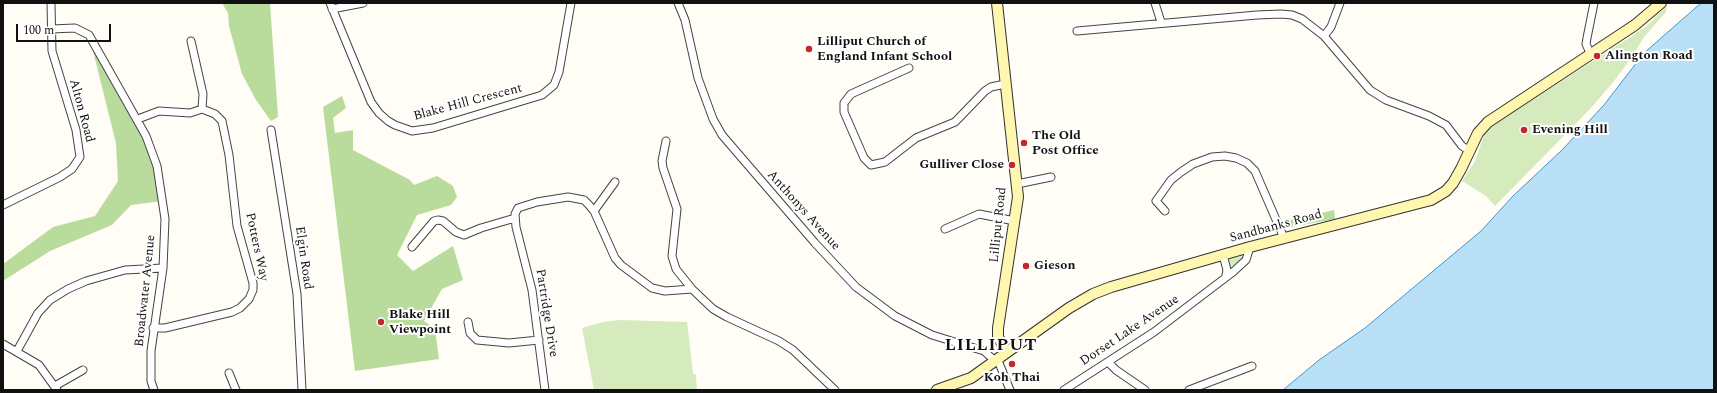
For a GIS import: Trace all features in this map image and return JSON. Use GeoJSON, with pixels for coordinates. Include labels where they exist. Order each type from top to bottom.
{"type":"FeatureCollection","features":[{"type":"Feature","properties":{"kind":"main road","name":"Lilliput Road"},"geometry":{"type":"LineString","coordinates":[[996,3],[1017,184],[1015,221],[998,328],[998,338],[1007,352]]}},
{"type":"Feature","properties":{"kind":"main road","name":"Sandbanks Road"},"geometry":{"type":"LineString","coordinates":[[937,390],[951,388],[971,378],[995,359],[1069,308],[1093,294],[1131,280],[1250,247],[1431,200],[1449,187],[1461,169],[1478,133],[1488,122],[1635,25],[1661,3]]}},
{"type":"Feature","properties":{"kind":"street","name":"Alton Road"},"geometry":{"type":"LineString","coordinates":[[3,205],[60,177],[72,169],[80,157],[76,130],[52,51],[51,3]]}},
{"type":"Feature","properties":{"kind":"street"},"geometry":{"type":"LineString","coordinates":[[331,6],[363,3]]}},
{"type":"Feature","properties":{"kind":"street","name":"Blake Hill Crescent"},"geometry":{"type":"LineString","coordinates":[[331,6],[371,102],[379,113],[388,121],[412,131],[433,128],[542,95],[554,85],[559,72],[571,3]]}},
{"type":"Feature","properties":{"kind":"street","name":"Anthonys Avenue"},"geometry":{"type":"LineString","coordinates":[[678,3],[685,20],[698,78],[713,119],[722,135],[815,243],[856,287],[895,316],[932,335],[984,351],[995,359]]}},
{"type":"Feature","properties":{"kind":"street"},"geometry":{"type":"LineString","coordinates":[[1155,3],[1161,22]]}},
{"type":"Feature","properties":{"kind":"street"},"geometry":{"type":"LineString","coordinates":[[1324,36],[1331,28],[1340,3]]}},
{"type":"Feature","properties":{"kind":"street"},"geometry":{"type":"LineString","coordinates":[[1591,55],[1586,44],[1594,3]]}},
{"type":"Feature","properties":{"kind":"street"},"geometry":{"type":"LineString","coordinates":[[1077,31],[1161,22],[1281,14],[1302,19],[1324,36],[1370,90],[1386,100],[1440,121],[1446,126],[1462,146],[1470,151]]}},
{"type":"Feature","properties":{"kind":"street","name":"Broadwater Avenue"},"geometry":{"type":"LineString","coordinates":[[51,28],[75,28],[89,35],[138,119],[157,166],[165,219],[163,268],[153,328],[151,351],[151,381],[154,390]]}},
{"type":"Feature","properties":{"kind":"street"},"geometry":{"type":"LineString","coordinates":[[138,119],[159,111],[190,113],[202,109],[203,94],[191,41]]}},
{"type":"Feature","properties":{"kind":"street"},"geometry":{"type":"LineString","coordinates":[[909,68],[851,94],[844,102],[844,112],[864,158],[871,165],[885,162],[916,138],[956,122],[985,90],[991,87],[1006,84]]}},
{"type":"Feature","properties":{"kind":"street","name":"Potters Way"},"geometry":{"type":"LineString","coordinates":[[153,328],[165,328],[232,312],[240,308],[249,299],[253,290],[237,226],[224,125],[215,114],[202,109]]}},
{"type":"Feature","properties":{"kind":"street","name":"Elgin Road"},"geometry":{"type":"LineString","coordinates":[[271,130],[297,294],[302,390]]}},
{"type":"Feature","properties":{"kind":"street"},"geometry":{"type":"LineString","coordinates":[[666,141],[662,161],[663,168],[677,209],[672,256],[676,269],[692,289],[713,309],[727,318],[779,341],[793,350],[835,390]]}},
{"type":"Feature","properties":{"kind":"street"},"geometry":{"type":"LineString","coordinates":[[1165,211],[1156,201],[1171,180],[1181,172],[1193,164],[1212,157],[1225,156],[1236,158],[1246,163],[1255,171],[1284,238]]}},
{"type":"Feature","properties":{"kind":"street"},"geometry":{"type":"LineString","coordinates":[[1017,184],[1052,177]]}},
{"type":"Feature","properties":{"kind":"street"},"geometry":{"type":"LineString","coordinates":[[594,211],[615,182]]}},
{"type":"Feature","properties":{"kind":"street"},"geometry":{"type":"LineString","coordinates":[[412,247],[434,221],[443,221],[460,235],[469,234],[481,228],[515,218],[518,208],[537,202],[568,197],[584,200],[594,211],[609,245],[621,265],[652,288],[657,290],[692,289]]}},
{"type":"Feature","properties":{"kind":"street"},"geometry":{"type":"LineString","coordinates":[[945,229],[979,214],[1015,221]]}},
{"type":"Feature","properties":{"kind":"street","name":"Partridge Drive"},"geometry":{"type":"LineString","coordinates":[[515,218],[532,290],[545,390]]}},
{"type":"Feature","properties":{"kind":"street","name":"Dorset Lake Avenue"},"geometry":{"type":"LineString","coordinates":[[1064,390],[1154,332],[1246,260],[1250,247]]}},
{"type":"Feature","properties":{"kind":"street"},"geometry":{"type":"LineString","coordinates":[[1223,255],[1227,270],[1226,275]]}},
{"type":"Feature","properties":{"kind":"street"},"geometry":{"type":"LineString","coordinates":[[17,351],[38,313],[50,300],[68,289],[86,281],[125,270],[163,268]]}},
{"type":"Feature","properties":{"kind":"street"},"geometry":{"type":"LineString","coordinates":[[468,322],[470,333],[477,340],[509,344],[539,340]]}},
{"type":"Feature","properties":{"kind":"street"},"geometry":{"type":"LineString","coordinates":[[3,344],[39,365],[56,388],[83,370]]}},
{"type":"Feature","properties":{"kind":"street"},"geometry":{"type":"LineString","coordinates":[[995,359],[1010,390]]}},
{"type":"Feature","properties":{"kind":"street"},"geometry":{"type":"LineString","coordinates":[[1108,362],[1116,370],[1145,390]]}},
{"type":"Feature","properties":{"kind":"street"},"geometry":{"type":"LineString","coordinates":[[1189,390],[1252,366]]}},
{"type":"Feature","properties":{"kind":"street"},"geometry":{"type":"LineString","coordinates":[[228,373],[236,390]]}},
{"type":"Feature","properties":{"kind":"green space"},"geometry":{"type":"Polygon","coordinates":[[[222,3],[270,3],[278,117],[271,121],[256,100],[242,74],[229,26],[228,13],[222,3]]]}},
{"type":"Feature","properties":{"kind":"green space"},"geometry":{"type":"Polygon","coordinates":[[[1667,6],[1666,12],[1644,37],[1632,57],[1591,108],[1495,206],[1486,196],[1462,181],[1475,161],[1484,135],[1493,125],[1632,36],[1648,25],[1667,6]]]}},
{"type":"Feature","properties":{"kind":"green space"},"geometry":{"type":"Polygon","coordinates":[[[89,35],[146,136],[162,201],[131,205],[112,225],[50,251],[3,281],[3,264],[53,227],[95,216],[118,181],[116,143],[89,35]]]}},
{"type":"Feature","properties":{"kind":"green space"},"geometry":{"type":"Polygon","coordinates":[[[342,96],[346,108],[333,118],[335,133],[353,130],[353,150],[410,180],[414,185],[437,176],[453,186],[457,197],[451,205],[417,215],[397,255],[413,271],[453,246],[463,280],[442,289],[424,321],[435,329],[439,359],[355,371],[323,107],[342,96]]]}},
{"type":"Feature","properties":{"kind":"green space"},"geometry":{"type":"Polygon","coordinates":[[[1334,210],[1335,219],[1285,228],[1283,222],[1334,210]]]}},
{"type":"Feature","properties":{"kind":"green space"},"geometry":{"type":"Polygon","coordinates":[[[1243,256],[1241,260],[1233,267],[1230,266],[1230,259],[1243,256]]]}},
{"type":"Feature","properties":{"kind":"green space"},"geometry":{"type":"Polygon","coordinates":[[[620,320],[687,322],[693,373],[696,375],[697,390],[594,390],[582,328],[603,322],[620,320]]]}},
{"type":"Feature","properties":{"kind":"water"},"geometry":{"type":"Polygon","coordinates":[[[1701,3],[1714,3],[1714,390],[1283,390],[1319,360],[1365,328],[1481,231],[1513,196],[1562,150],[1604,105],[1644,53],[1701,3]]]}},
{"type":"Feature","properties":{"kind":"place","name":"Lilliput Church of England Infant School"},"geometry":{"type":"Point","coordinates":[809,49]}},
{"type":"Feature","properties":{"kind":"place","name":"Alington Road"},"geometry":{"type":"Point","coordinates":[1597,56]}},
{"type":"Feature","properties":{"kind":"place","name":"Evening Hill"},"geometry":{"type":"Point","coordinates":[1524,130]}},
{"type":"Feature","properties":{"kind":"place","name":"The Old Post Office"},"geometry":{"type":"Point","coordinates":[1024,143]}},
{"type":"Feature","properties":{"kind":"place","name":"Gulliver Close"},"geometry":{"type":"Point","coordinates":[1012,165]}},
{"type":"Feature","properties":{"kind":"place","name":"Gieson"},"geometry":{"type":"Point","coordinates":[1026,266]}},
{"type":"Feature","properties":{"kind":"place","name":"Blake Hill Viewpoint"},"geometry":{"type":"Point","coordinates":[381,322]}},
{"type":"Feature","properties":{"kind":"place","name":"Koh Thai"},"geometry":{"type":"Point","coordinates":[1012,364]}},
{"type":"Feature","properties":{"kind":"district","name":"LILLIPUT"},"geometry":{"type":"Point","coordinates":[991,347]}}]}
